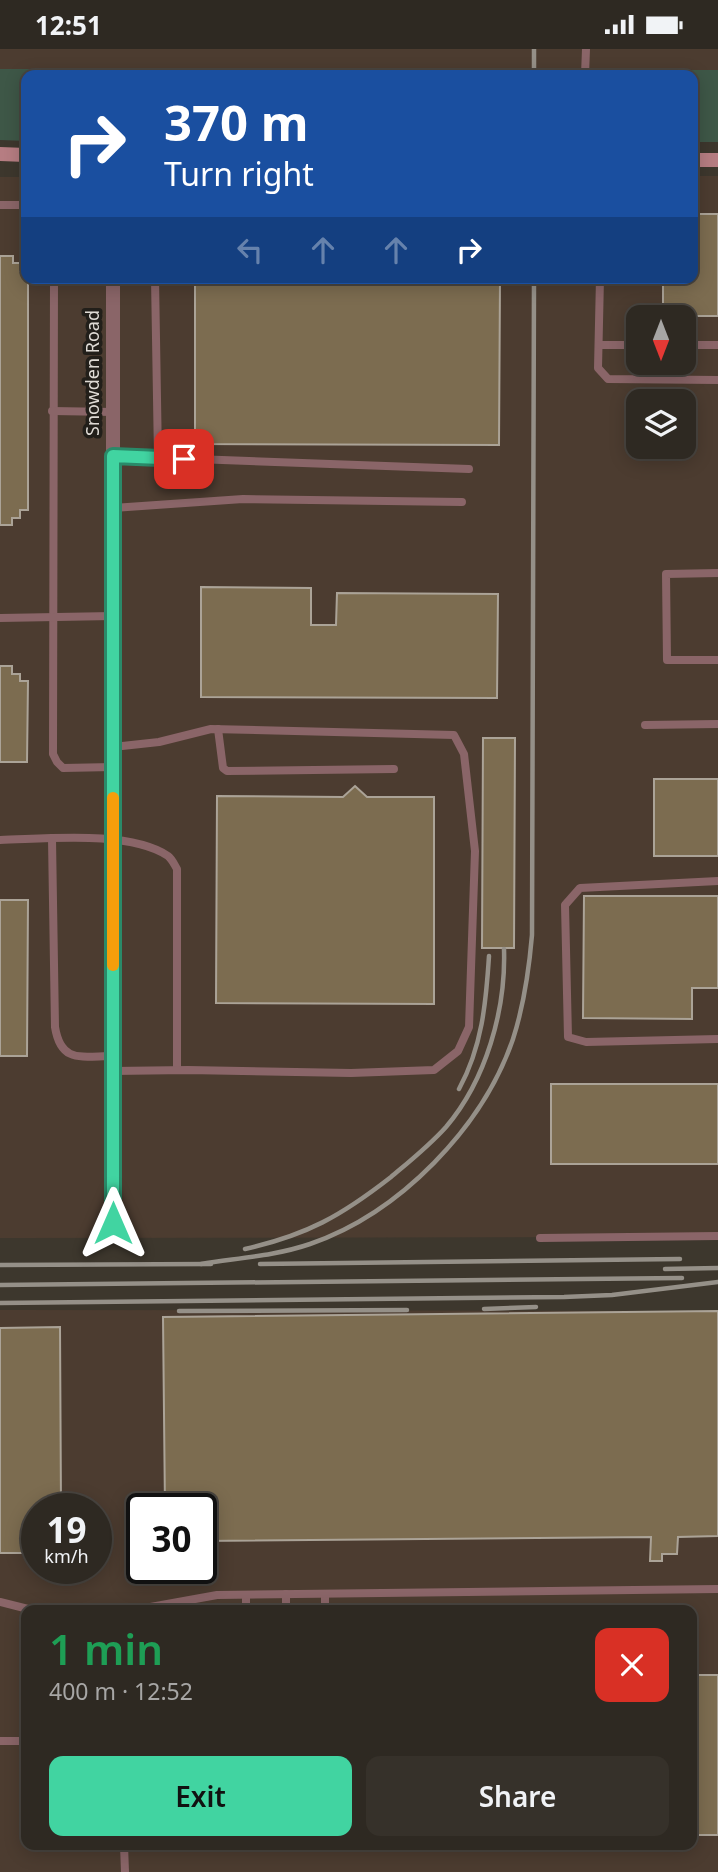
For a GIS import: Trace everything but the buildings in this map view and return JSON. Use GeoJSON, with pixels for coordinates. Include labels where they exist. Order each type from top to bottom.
{"type":"FeatureCollection","features":[{"type":"Feature","properties":{"kind":"street"},"geometry":{"type":"LineString","coordinates":[[0,154],[21,155]]}},
{"type":"Feature","properties":{"kind":"street"},"geometry":{"type":"LineString","coordinates":[[698,160],[718,160]]}},
{"type":"Feature","properties":{"kind":"street","name":"Snowden Road"},"geometry":{"type":"LineString","coordinates":[[113,284],[113,1223]]}},
{"type":"Feature","properties":{"kind":"lane"},"geometry":{"type":"LineString","coordinates":[[585,70],[586,49]]}},
{"type":"Feature","properties":{"kind":"lane"},"geometry":{"type":"LineString","coordinates":[[0,205],[21,205]]}},
{"type":"Feature","properties":{"kind":"lane"},"geometry":{"type":"LineString","coordinates":[[54,284],[53,754],[64,768],[113,767]]}},
{"type":"Feature","properties":{"kind":"lane"},"geometry":{"type":"LineString","coordinates":[[155,284],[158,458]]}},
{"type":"Feature","properties":{"kind":"lane"},"geometry":{"type":"LineString","coordinates":[[600,284],[598,368],[608,380],[718,380]]}},
{"type":"Feature","properties":{"kind":"lane"},"geometry":{"type":"LineString","coordinates":[[598,345],[626,345]]}},
{"type":"Feature","properties":{"kind":"lane"},"geometry":{"type":"LineString","coordinates":[[696,345],[718,345]]}},
{"type":"Feature","properties":{"kind":"lane"},"geometry":{"type":"LineString","coordinates":[[52,411],[113,412]]}},
{"type":"Feature","properties":{"kind":"lane"},"geometry":{"type":"LineString","coordinates":[[113,456],[469,469]]}},
{"type":"Feature","properties":{"kind":"lane"},"geometry":{"type":"LineString","coordinates":[[113,507],[243,499],[462,502]]}},
{"type":"Feature","properties":{"kind":"lane"},"geometry":{"type":"LineString","coordinates":[[718,573],[666,574],[667,660],[718,660]]}},
{"type":"Feature","properties":{"kind":"lane"},"geometry":{"type":"LineString","coordinates":[[0,618],[113,616]]}},
{"type":"Feature","properties":{"kind":"lane"},"geometry":{"type":"LineString","coordinates":[[645,725],[718,725]]}},
{"type":"Feature","properties":{"kind":"lane"},"geometry":{"type":"LineString","coordinates":[[218,729],[223,768],[227,771],[394,769]]}},
{"type":"Feature","properties":{"kind":"lane"},"geometry":{"type":"LineString","coordinates":[[52,839],[55,1027],[58,1043],[77,1057],[113,1064],[177,1070],[351,1073],[434,1070],[458,1051],[469,1027],[475,851],[464,754],[454,735],[218,729],[159,742],[113,747]]}},
{"type":"Feature","properties":{"kind":"lane"},"geometry":{"type":"LineString","coordinates":[[0,840],[113,839],[170,857],[177,869],[177,1070]]}},
{"type":"Feature","properties":{"kind":"lane"},"geometry":{"type":"LineString","coordinates":[[718,881],[580,888],[565,905],[568,1037],[586,1042],[718,1039]]}},
{"type":"Feature","properties":{"kind":"lane"},"geometry":{"type":"LineString","coordinates":[[540,1238],[718,1236]]}},
{"type":"Feature","properties":{"kind":"lane"},"geometry":{"type":"LineString","coordinates":[[162,1605],[217,1595],[718,1589]]}},
{"type":"Feature","properties":{"kind":"lane"},"geometry":{"type":"LineString","coordinates":[[286,1594],[286,1605]]}},
{"type":"Feature","properties":{"kind":"lane"},"geometry":{"type":"LineString","coordinates":[[325,1594],[325,1605]]}},
{"type":"Feature","properties":{"kind":"lane"},"geometry":{"type":"LineString","coordinates":[[246,1595],[246,1605]]}},
{"type":"Feature","properties":{"kind":"lane"},"geometry":{"type":"LineString","coordinates":[[0,1602],[21,1607]]}},
{"type":"Feature","properties":{"kind":"lane"},"geometry":{"type":"LineString","coordinates":[[0,1741],[21,1741]]}},
{"type":"Feature","properties":{"kind":"lane"},"geometry":{"type":"LineString","coordinates":[[124,1850],[125,1872]]}},
{"type":"Feature","properties":{"kind":"shaded area"},"geometry":{"type":"Polygon","coordinates":[[[0,49],[718,49],[718,70],[0,69],[0,49]]]}},
{"type":"Feature","properties":{"kind":"shaded area"},"geometry":{"type":"Polygon","coordinates":[[[698,176],[718,176],[718,1237],[0,1238],[0,177],[21,177],[21,284],[698,284],[698,176]]]}},
{"type":"Feature","properties":{"kind":"shaded area"},"geometry":{"type":"Polygon","coordinates":[[[0,1310],[718,1311],[718,1872],[0,1872],[0,1310]]]}},
{"type":"Feature","properties":{"kind":"green space"},"geometry":{"type":"Polygon","coordinates":[[[0,69],[718,70],[718,142],[698,142],[698,70],[21,70],[21,141],[0,140],[0,69]]]}},
{"type":"Feature","properties":{"kind":"railway"},"geometry":{"type":"LineString","coordinates":[[534,49],[534,70]]}},
{"type":"Feature","properties":{"kind":"railway"},"geometry":{"type":"LineString","coordinates":[[201,1264],[270,1254],[310,1244],[343,1230],[406,1189],[434,1163],[481,1104],[513,1039],[526,987],[532,935],[534,284]]}},
{"type":"Feature","properties":{"kind":"railway"},"geometry":{"type":"LineString","coordinates":[[245,1249],[305,1230],[356,1203],[391,1177],[446,1127],[472,1088],[491,1043],[501,996],[504,949]]}},
{"type":"Feature","properties":{"kind":"railway"},"geometry":{"type":"LineString","coordinates":[[459,1089],[478,1041],[489,956]]}},
{"type":"Feature","properties":{"kind":"railway"},"geometry":{"type":"LineString","coordinates":[[260,1264],[680,1259]]}},
{"type":"Feature","properties":{"kind":"railway"},"geometry":{"type":"LineString","coordinates":[[0,1265],[211,1264]]}},
{"type":"Feature","properties":{"kind":"railway"},"geometry":{"type":"LineString","coordinates":[[665,1269],[718,1268]]}},
{"type":"Feature","properties":{"kind":"railway"},"geometry":{"type":"LineString","coordinates":[[0,1285],[682,1278]]}},
{"type":"Feature","properties":{"kind":"railway"},"geometry":{"type":"LineString","coordinates":[[0,1303],[564,1297],[612,1295],[718,1282]]}},
{"type":"Feature","properties":{"kind":"railway"},"geometry":{"type":"LineString","coordinates":[[484,1309],[536,1307]]}},
{"type":"Feature","properties":{"kind":"railway"},"geometry":{"type":"LineString","coordinates":[[179,1311],[407,1310]]}},
{"type":"Feature","properties":{"kind":"slow traffic"},"geometry":{"type":"LineString","coordinates":[[113,798],[113,965]]}},
{"type":"Feature","properties":{"kind":"route"},"geometry":{"type":"LineString","coordinates":[[113,1223],[113,456],[184,459]]}}]}
